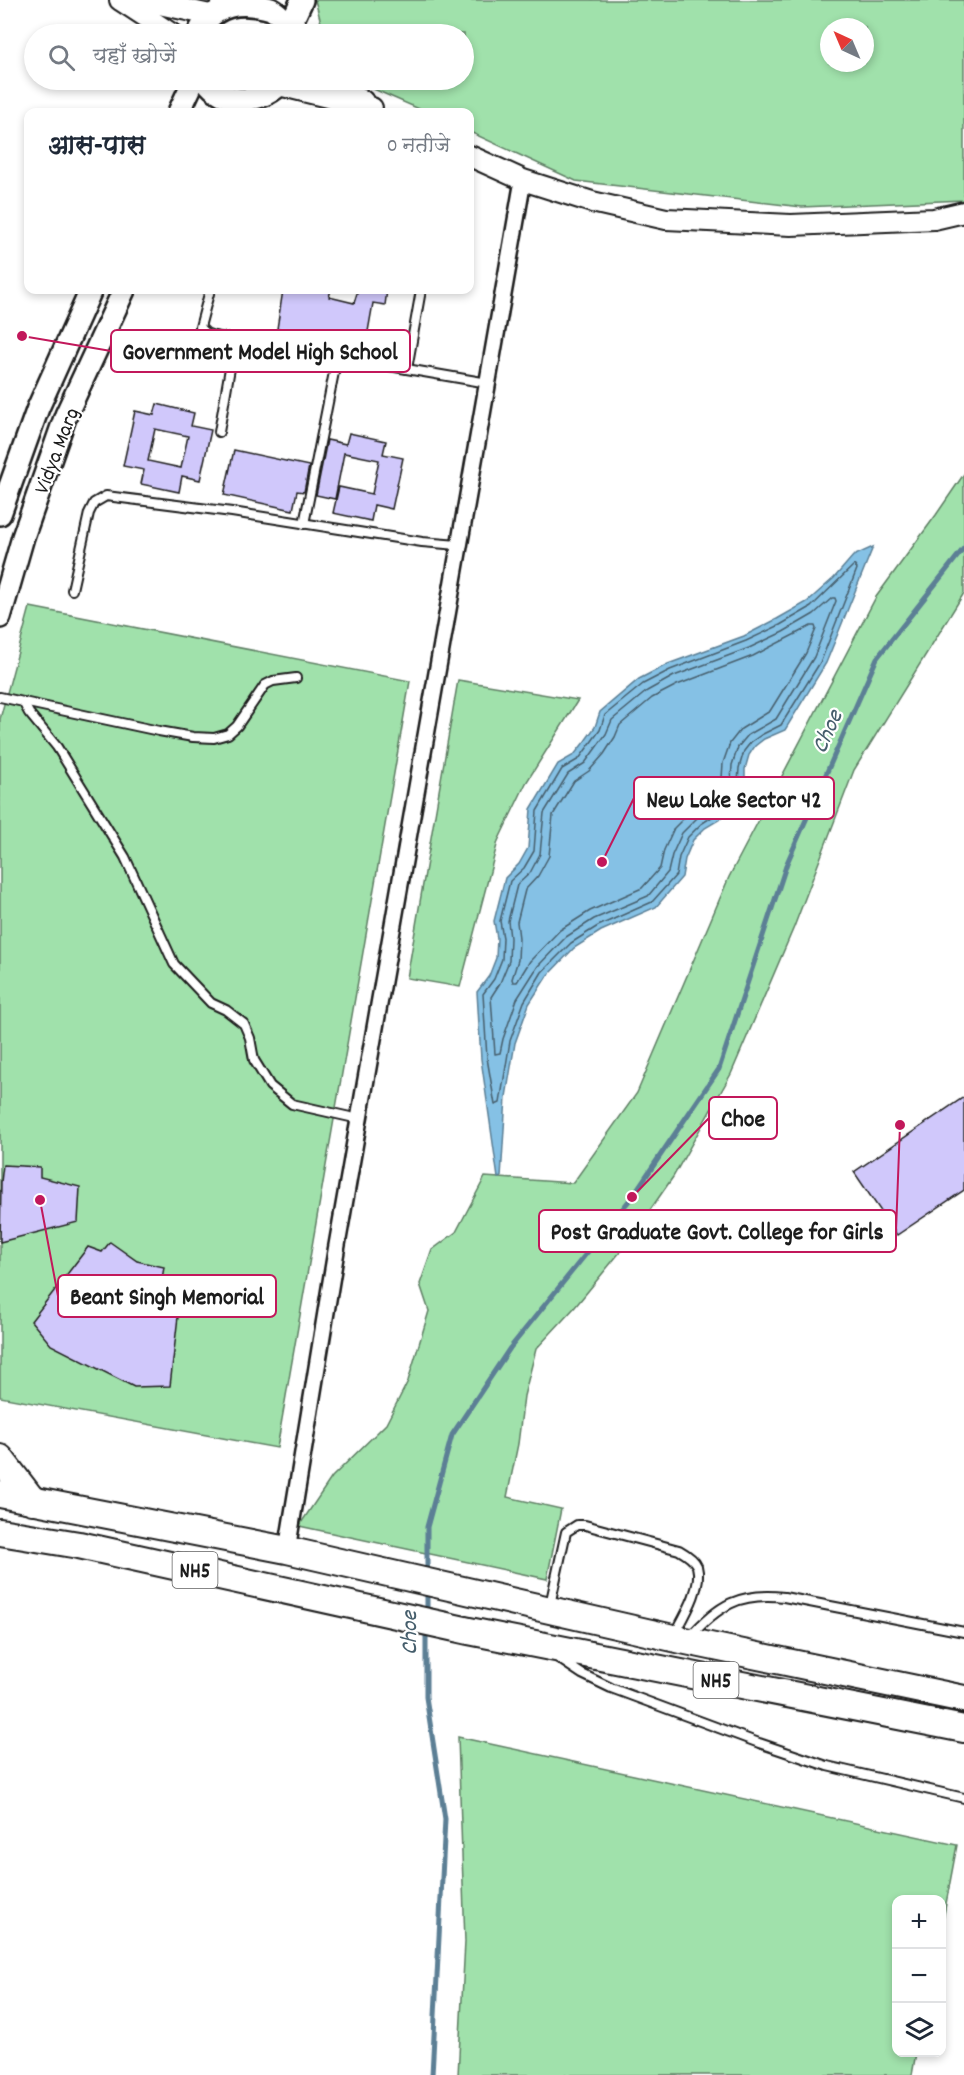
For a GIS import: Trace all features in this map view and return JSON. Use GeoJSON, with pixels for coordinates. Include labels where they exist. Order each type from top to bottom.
{"type":"FeatureCollection","features":[{"type":"Feature","properties":{"kind":"highway"},"geometry":{"type":"LineString","coordinates":[[0,1458],[33,1501]]}},
{"type":"Feature","properties":{"kind":"highway","name":"NH5"},"geometry":{"type":"LineString","coordinates":[[0,1494],[287,1550],[679,1640],[964,1699]]}},
{"type":"Feature","properties":{"kind":"highway","name":"NH5"},"geometry":{"type":"LineString","coordinates":[[6,1537],[79,1545],[469,1631],[964,1729]]}},
{"type":"Feature","properties":{"kind":"main road"},"geometry":{"type":"LineString","coordinates":[[204,24],[210,15],[227,4],[245,0],[261,3],[280,15],[286,24]]}},
{"type":"Feature","properties":{"kind":"main road"},"geometry":{"type":"LineString","coordinates":[[293,24],[302,0]]}},
{"type":"Feature","properties":{"kind":"main road"},"geometry":{"type":"LineString","coordinates":[[181,108],[189,90]]}},
{"type":"Feature","properties":{"kind":"main road"},"geometry":{"type":"LineString","coordinates":[[217,90],[228,97],[233,106],[261,96],[270,90]]}},
{"type":"Feature","properties":{"kind":"main road","name":"Vidya Marg"},"geometry":{"type":"LineString","coordinates":[[0,514],[38,408],[89,294]]}},
{"type":"Feature","properties":{"kind":"main road","name":"Vidya Marg"},"geometry":{"type":"LineString","coordinates":[[0,617],[23,537],[66,415],[122,294]]}},
{"type":"Feature","properties":{"kind":"street"},"geometry":{"type":"LineString","coordinates":[[120,0],[157,24]]}},
{"type":"Feature","properties":{"kind":"street"},"geometry":{"type":"LineString","coordinates":[[141,0],[210,15]]}},
{"type":"Feature","properties":{"kind":"street"},"geometry":{"type":"LineString","coordinates":[[308,90],[369,108]]}},
{"type":"Feature","properties":{"kind":"street"},"geometry":{"type":"LineString","coordinates":[[348,90],[373,108]]}},
{"type":"Feature","properties":{"kind":"street"},"geometry":{"type":"LineString","coordinates":[[474,158],[523,180],[592,202],[666,219],[791,225],[934,219],[964,212]]}},
{"type":"Feature","properties":{"kind":"street"},"geometry":{"type":"LineString","coordinates":[[287,1550],[359,1119],[523,180]]}},
{"type":"Feature","properties":{"kind":"lane"},"geometry":{"type":"LineString","coordinates":[[209,294],[200,327],[214,336],[488,383]]}},
{"type":"Feature","properties":{"kind":"lane"},"geometry":{"type":"LineString","coordinates":[[407,369],[421,294]]}},
{"type":"Feature","properties":{"kind":"lane"},"geometry":{"type":"LineString","coordinates":[[219,432],[235,339]]}},
{"type":"Feature","properties":{"kind":"lane"},"geometry":{"type":"LineString","coordinates":[[304,524],[337,357]]}},
{"type":"Feature","properties":{"kind":"lane"},"geometry":{"type":"LineString","coordinates":[[72,590],[88,513],[94,503],[106,496],[232,512],[422,542],[458,545]]}},
{"type":"Feature","properties":{"kind":"lane"},"geometry":{"type":"LineString","coordinates":[[0,697],[159,731],[214,738],[228,734],[237,726],[265,686],[273,681],[296,678]]}},
{"type":"Feature","properties":{"kind":"lane"},"geometry":{"type":"LineString","coordinates":[[23,702],[29,713],[57,747],[125,857],[174,964],[211,1003],[226,1010],[244,1024],[250,1038],[254,1060],[270,1086],[292,1104],[359,1119]]}},
{"type":"Feature","properties":{"kind":"lane"},"geometry":{"type":"LineString","coordinates":[[549,1610],[566,1532],[577,1525],[585,1525],[680,1550],[697,1565],[698,1580],[679,1640]]}},
{"type":"Feature","properties":{"kind":"lane"},"geometry":{"type":"LineString","coordinates":[[679,1640],[724,1606],[762,1594],[964,1632]]}},
{"type":"Feature","properties":{"kind":"lane"},"geometry":{"type":"LineString","coordinates":[[540,1645],[582,1674],[611,1688],[759,1743],[827,1766],[964,1798]]}},
{"type":"Feature","properties":{"kind":"green space"},"geometry":{"type":"Polygon","coordinates":[[[315,0],[964,0],[964,200],[802,207],[576,181],[474,134],[474,108],[417,108],[376,90],[474,90],[474,24],[321,24],[315,0]]]}},
{"type":"Feature","properties":{"kind":"green space"},"geometry":{"type":"Polygon","coordinates":[[[964,474],[964,593],[854,770],[794,927],[731,1074],[673,1177],[625,1246],[575,1307],[536,1349],[524,1396],[518,1444],[507,1497],[561,1509],[547,1579],[299,1526],[332,1477],[386,1424],[408,1381],[429,1311],[420,1284],[432,1250],[456,1232],[485,1177],[573,1183],[637,1093],[729,877],[876,597],[964,474]]]}},
{"type":"Feature","properties":{"kind":"green space"},"geometry":{"type":"Polygon","coordinates":[[[30,607],[410,681],[277,1448],[0,1397],[0,719],[30,607]]]}},
{"type":"Feature","properties":{"kind":"green space"},"geometry":{"type":"Polygon","coordinates":[[[458,680],[578,700],[526,783],[498,841],[460,987],[407,978],[458,680]]]}},
{"type":"Feature","properties":{"kind":"green space"},"geometry":{"type":"Polygon","coordinates":[[[458,1737],[957,1845],[946,1904],[946,1895],[892,1895],[892,2057],[915,2057],[912,2075],[458,2075],[465,1942],[458,1737]]]}},
{"type":"Feature","properties":{"kind":"water"},"geometry":{"type":"Polygon","coordinates":[[[873,547],[826,663],[785,730],[764,739],[755,746],[749,755],[745,769],[745,784],[722,818],[705,828],[693,840],[685,859],[682,877],[656,907],[601,931],[574,948],[547,976],[529,1004],[515,1043],[506,1097],[501,1177],[498,1178],[481,1059],[477,992],[489,976],[496,958],[497,938],[494,921],[505,878],[519,864],[528,848],[531,809],[558,764],[574,755],[595,727],[600,712],[639,679],[668,664],[744,636],[777,619],[807,602],[834,578],[853,556],[873,547]]]}},
{"type":"Feature","properties":{"kind":"building"},"geometry":{"type":"Polygon","coordinates":[[[282,294],[330,294],[329,297],[354,303],[357,294],[386,294],[385,305],[373,303],[366,343],[277,329],[282,294]]]}},
{"type":"Feature","properties":{"kind":"building"},"geometry":{"type":"Polygon","coordinates":[[[157,404],[194,413],[191,426],[211,430],[200,480],[182,476],[179,492],[141,484],[144,470],[123,466],[135,411],[154,415],[157,404]],[[155,429],[148,461],[181,468],[188,436],[155,429]]]}},
{"type":"Feature","properties":{"kind":"building"},"geometry":{"type":"Polygon","coordinates":[[[349,433],[386,441],[383,454],[403,458],[392,509],[374,505],[371,521],[333,513],[339,487],[372,494],[379,460],[344,453],[335,499],[316,495],[327,440],[346,444],[349,433]]]}},
{"type":"Feature","properties":{"kind":"building"},"geometry":{"type":"Polygon","coordinates":[[[234,450],[309,466],[304,492],[297,491],[293,510],[224,495],[234,450]]]}},
{"type":"Feature","properties":{"kind":"building"},"geometry":{"type":"Polygon","coordinates":[[[964,1097],[964,1190],[897,1235],[854,1172],[964,1097]]]}},
{"type":"Feature","properties":{"kind":"building"},"geometry":{"type":"Polygon","coordinates":[[[3,1165],[40,1167],[40,1177],[80,1187],[78,1222],[0,1242],[3,1165]]]}},
{"type":"Feature","properties":{"kind":"building"},"geometry":{"type":"Polygon","coordinates":[[[110,1242],[137,1261],[164,1267],[162,1279],[182,1282],[170,1386],[134,1387],[51,1345],[31,1321],[88,1247],[102,1252],[110,1242]]]}},
{"type":"Feature","properties":{"kind":"waterway","name":"Choe"},"geometry":{"type":"LineString","coordinates":[[427,1575],[427,1527],[452,1435],[510,1348],[632,1197],[719,1069],[787,863],[877,658],[964,548]]}},
{"type":"Feature","properties":{"kind":"waterway","name":"Choe"},"geometry":{"type":"LineString","coordinates":[[427,1590],[427,1614]]}},
{"type":"Feature","properties":{"kind":"waterway","name":"Choe"},"geometry":{"type":"LineString","coordinates":[[426,1629],[426,1697],[445,1819],[432,2075]]}},
{"type":"Feature","properties":{"kind":"place","name":"Government Model High School"},"geometry":{"type":"Point","coordinates":[22,336]}},
{"type":"Feature","properties":{"kind":"place","name":"New Lake Sector 42"},"geometry":{"type":"Point","coordinates":[602,862]}},
{"type":"Feature","properties":{"kind":"place","name":"Post Graduate Govt. College for Girls"},"geometry":{"type":"Point","coordinates":[900,1125]}},
{"type":"Feature","properties":{"kind":"place","name":"Choe"},"geometry":{"type":"Point","coordinates":[632,1197]}},
{"type":"Feature","properties":{"kind":"place","name":"Beant Singh Memorial"},"geometry":{"type":"Point","coordinates":[40,1200]}}]}
